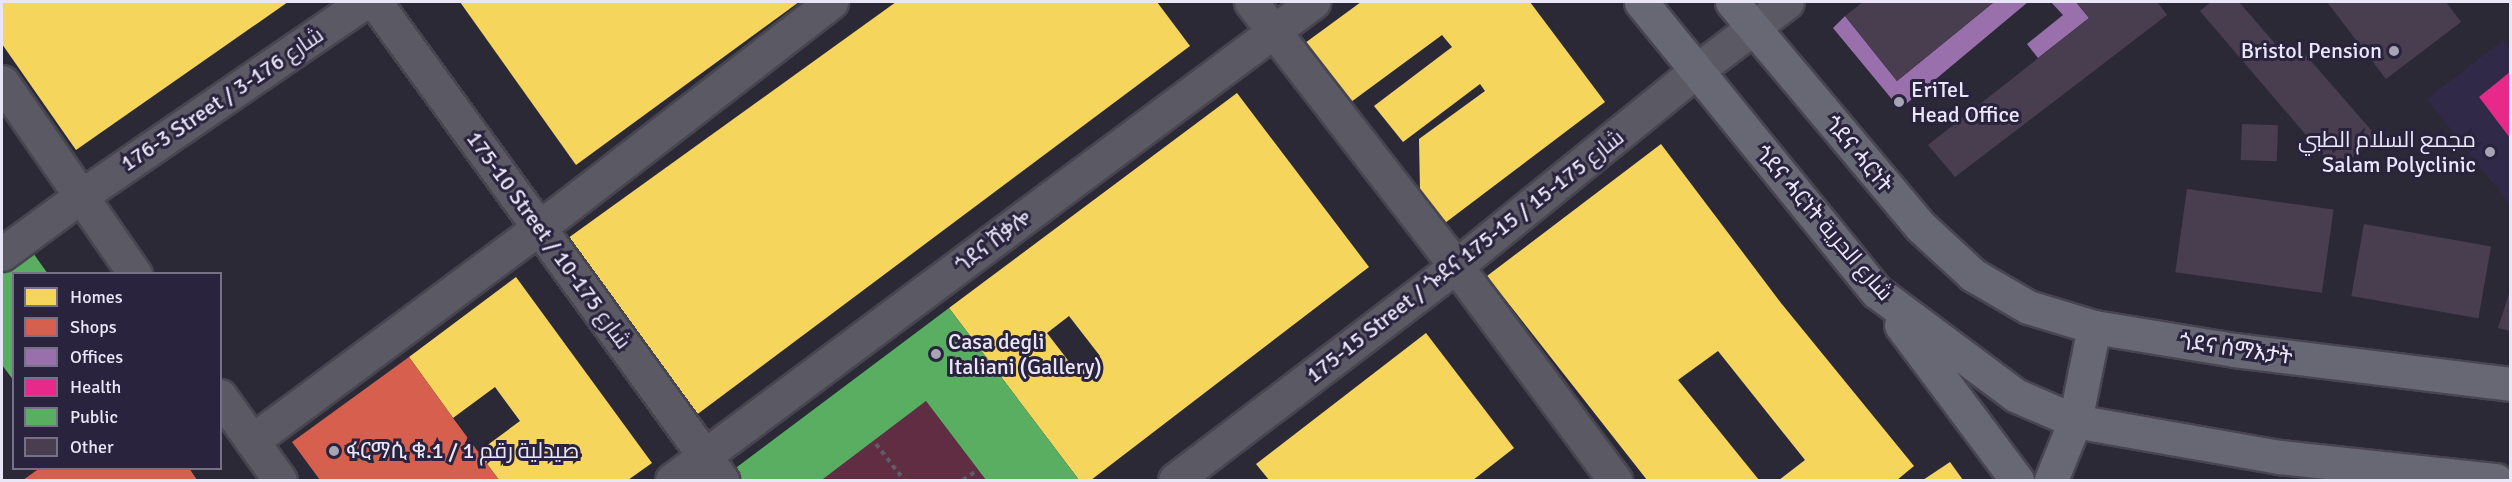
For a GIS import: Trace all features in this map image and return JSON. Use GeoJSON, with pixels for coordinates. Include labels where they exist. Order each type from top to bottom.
{"type":"FeatureCollection","features":[{"type":"Feature","properties":{"kind":"main road","name":"ጎደና ሓርነት شارع الحرية"},"geometry":{"type":"LineString","coordinates":[[1641,2],[1877,292],[2015,395],[2075,421]]}},
{"type":"Feature","properties":{"kind":"main road"},"geometry":{"type":"LineString","coordinates":[[1732,2],[1752,28]]}},
{"type":"Feature","properties":{"kind":"main road","name":"ጎደና ሓርነት"},"geometry":{"type":"LineString","coordinates":[[1752,28],[1920,227],[1973,275]]}},
{"type":"Feature","properties":{"kind":"main road","name":"ጎደና ሰማእታት"},"geometry":{"type":"LineString","coordinates":[[1973,275],[2028,307],[2094,327],[2234,350],[2511,384]]}},
{"type":"Feature","properties":{"kind":"main road"},"geometry":{"type":"LineString","coordinates":[[1877,292],[2017,480]]}},
{"type":"Feature","properties":{"kind":"main road"},"geometry":{"type":"LineString","coordinates":[[2051,480],[2075,421],[2094,327]]}},
{"type":"Feature","properties":{"kind":"main road"},"geometry":{"type":"LineString","coordinates":[[2075,421],[2280,457],[2496,480]]}},
{"type":"Feature","properties":{"kind":"street","name":"176-3 Street / شارع 176-3"},"geometry":{"type":"LineString","coordinates":[[2,254],[81,196],[364,2]]}},
{"type":"Feature","properties":{"kind":"street","name":"175-10 Street / شارع 175-10"},"geometry":{"type":"LineString","coordinates":[[375,2],[713,468]]}},
{"type":"Feature","properties":{"kind":"street"},"geometry":{"type":"LineString","coordinates":[[252,441],[540,227],[831,2]]}},
{"type":"Feature","properties":{"kind":"street"},"geometry":{"type":"LineString","coordinates":[[1251,2],[1456,266],[1615,480]]}},
{"type":"Feature","properties":{"kind":"street","name":"ጎደና ሸቃሎ"},"geometry":{"type":"LineString","coordinates":[[672,480],[713,468],[1313,2]]}},
{"type":"Feature","properties":{"kind":"street","name":"175-15 Street / ጐደና 175-15 / شارع 175-15"},"geometry":{"type":"LineString","coordinates":[[1175,480],[1456,266],[1696,71],[1787,2]]}},
{"type":"Feature","properties":{"kind":"street"},"geometry":{"type":"LineString","coordinates":[[2,82],[134,272]]}},
{"type":"Feature","properties":{"kind":"street"},"geometry":{"type":"LineString","coordinates":[[222,399],[280,480]]}},
{"type":"Feature","properties":{"kind":"path"},"geometry":{"type":"LineString","coordinates":[[876,444],[904,480]]}},
{"type":"Feature","properties":{"kind":"path"},"geometry":{"type":"LineString","coordinates":[[963,480],[975,472]]}},
{"type":"Feature","properties":{"kind":"shaded area","name":"مجمع السلام الطبي Salam Polyclinic"},"geometry":{"type":"Polygon","coordinates":[[[2503,40],[2510,50],[2510,205],[2427,99],[2503,40]]]}},
{"type":"Feature","properties":{"kind":"shaded area"},"geometry":{"type":"Polygon","coordinates":[[[926,401],[986,480],[823,479],[926,401]]]}},
{"type":"Feature","properties":{"kind":"building: Homes"},"geometry":{"type":"Polygon","coordinates":[[[2,2],[288,2],[76,150],[2,44],[2,2]]]}},
{"type":"Feature","properties":{"kind":"building: Homes"},"geometry":{"type":"Polygon","coordinates":[[[460,2],[799,2],[576,165],[460,2]]]}},
{"type":"Feature","properties":{"kind":"building: Homes"},"geometry":{"type":"Polygon","coordinates":[[[896,2],[1157,2],[1190,46],[695,416],[564,241],[896,2]]]}},
{"type":"Feature","properties":{"kind":"building: Homes"},"geometry":{"type":"Polygon","coordinates":[[[1361,2],[1530,2],[1605,102],[1445,223],[1420,191],[1419,139],[1485,91],[1480,84],[1403,142],[1374,106],[1452,47],[1442,35],[1351,102],[1305,43],[1361,2]]]}},
{"type":"Feature","properties":{"kind":"building: Homes"},"geometry":{"type":"Polygon","coordinates":[[[1237,93],[1369,267],[1091,480],[1079,480],[949,308],[1237,93]],[[1069,316],[1047,333],[1077,372],[1100,356],[1069,316]]]}},
{"type":"Feature","properties":{"kind":"building: Homes"},"geometry":{"type":"Polygon","coordinates":[[[1661,144],[1781,303],[1914,466],[1897,480],[1779,480],[1805,460],[1718,351],[1678,380],[1759,480],[1647,480],[1487,276],[1661,144]]]}},
{"type":"Feature","properties":{"kind":"building: Homes"},"geometry":{"type":"Polygon","coordinates":[[[516,277],[652,463],[628,480],[499,480],[478,452],[520,421],[495,387],[453,418],[409,357],[516,277]]]}},
{"type":"Feature","properties":{"kind":"building: Homes"},"geometry":{"type":"Polygon","coordinates":[[[1426,333],[1514,448],[1473,480],[1269,480],[1256,464],[1426,333]]]}},
{"type":"Feature","properties":{"kind":"building: Homes"},"geometry":{"type":"Polygon","coordinates":[[[1950,462],[1963,480],[1923,480],[1950,462]]]}},
{"type":"Feature","properties":{"kind":"building: Shops"},"geometry":{"type":"Polygon","coordinates":[[[409,357],[499,480],[320,480],[292,442],[409,357]]]}},
{"type":"Feature","properties":{"kind":"building: Shops"},"geometry":{"type":"Polygon","coordinates":[[[37,470],[190,470],[197,480],[23,480],[37,470]]]}},
{"type":"Feature","properties":{"kind":"building: Offices"},"geometry":{"type":"Polygon","coordinates":[[[1994,2],[2028,2],[1900,109],[1833,28],[1845,16],[1897,81],[1994,2]]]}},
{"type":"Feature","properties":{"kind":"building: Offices"},"geometry":{"type":"Polygon","coordinates":[[[2051,2],[2076,2],[2089,18],[2038,58],[2027,44],[2063,15],[2051,2]]]}},
{"type":"Feature","properties":{"kind":"building: Health"},"geometry":{"type":"Polygon","coordinates":[[[2510,72],[2510,138],[2479,97],[2510,72]]]}},
{"type":"Feature","properties":{"kind":"building: Public"},"geometry":{"type":"Polygon","coordinates":[[[31,250],[47,272],[12,272],[12,378],[2,365],[2,272],[31,250]]]}},
{"type":"Feature","properties":{"kind":"building: Public","name":"Casa degli Italiani (Gallery)"},"geometry":{"type":"Polygon","coordinates":[[[949,308],[1079,480],[986,480],[926,401],[824,480],[729,480],[725,476],[949,308]]]}},
{"type":"Feature","properties":{"kind":"building: Other"},"geometry":{"type":"Polygon","coordinates":[[[1863,2],[1994,2],[1897,81],[1845,16],[1863,2]]]}},
{"type":"Feature","properties":{"kind":"building: Other"},"geometry":{"type":"Polygon","coordinates":[[[2076,2],[2157,2],[2167,15],[1955,177],[1928,145],[2089,18],[2076,2]]]}},
{"type":"Feature","properties":{"kind":"building: Other"},"geometry":{"type":"Polygon","coordinates":[[[2211,2],[2239,2],[2291,62],[2304,53],[2378,138],[2336,170],[2200,11],[2211,2]]]}},
{"type":"Feature","properties":{"kind":"building: Other","name":"Bristol Pension"},"geometry":{"type":"Polygon","coordinates":[[[2327,2],[2446,2],[2461,22],[2386,79],[2327,2]]]}},
{"type":"Feature","properties":{"kind":"building: Other"},"geometry":{"type":"Polygon","coordinates":[[[2242,124],[2278,125],[2277,161],[2241,160],[2242,124]]]}},
{"type":"Feature","properties":{"kind":"building: Other"},"geometry":{"type":"Polygon","coordinates":[[[2187,189],[2334,210],[2322,293],[2175,272],[2187,189]]]}},
{"type":"Feature","properties":{"kind":"building: Other"},"geometry":{"type":"Polygon","coordinates":[[[2364,224],[2491,246],[2478,318],[2351,296],[2364,224]]]}},
{"type":"Feature","properties":{"kind":"building: Other"},"geometry":{"type":"Polygon","coordinates":[[[2510,291],[2510,331],[2498,328],[2510,291]]]}},
{"type":"Feature","properties":{"kind":"place","name":"Bristol Pension"},"geometry":{"type":"Point","coordinates":[2394,51]}},
{"type":"Feature","properties":{"kind":"place","name":"EriTeL Head Office"},"geometry":{"type":"Point","coordinates":[1899,102]}},
{"type":"Feature","properties":{"kind":"place","name":"مجمع السلام الطبي Salam Polyclinic"},"geometry":{"type":"Point","coordinates":[2490,152]}},
{"type":"Feature","properties":{"kind":"place","name":"Casa degli Italiani (Gallery)"},"geometry":{"type":"Point","coordinates":[936,354]}},
{"type":"Feature","properties":{"kind":"place","name":"ፋርማሲ ቁ.1 / صيدلية رقم 1"},"geometry":{"type":"Point","coordinates":[334,451]}}]}
